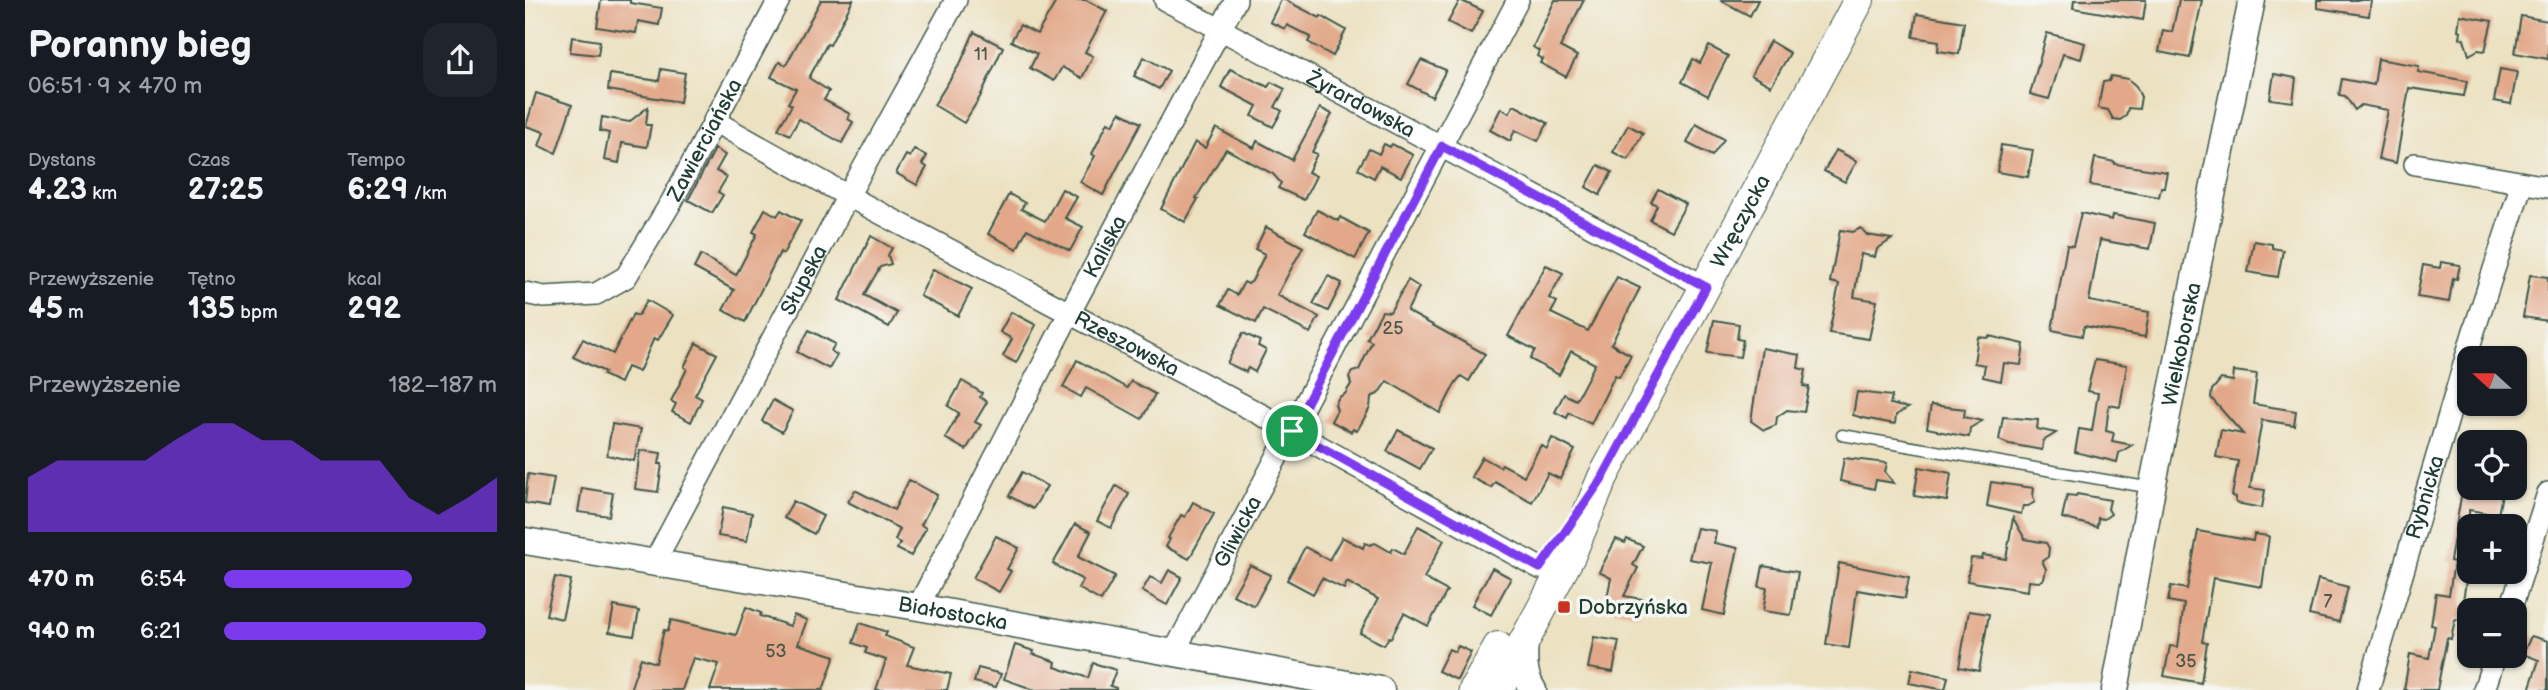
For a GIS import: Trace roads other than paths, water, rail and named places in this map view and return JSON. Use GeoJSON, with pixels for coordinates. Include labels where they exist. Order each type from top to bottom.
{"type":"FeatureCollection","features":[{"type":"Feature","properties":{"kind":"main road","name":"Wręczycka"},"geometry":{"type":"LineString","coordinates":[[1485,686],[1525,639],[1570,556],[1603,477],[1706,287],[1855,1]]}},
{"type":"Feature","properties":{"kind":"main road","name":"Wręczycka"},"geometry":{"type":"LineString","coordinates":[[1485,686],[1540,568],[1603,477]]}},
{"type":"Feature","properties":{"kind":"street","name":"Zawierciańska"},"geometry":{"type":"LineString","coordinates":[[525,293],[544,297],[596,294],[626,277],[672,201],[779,0]]}},
{"type":"Feature","properties":{"kind":"street","name":"Słupska"},"geometry":{"type":"LineString","coordinates":[[655,564],[848,196],[956,0]]}},
{"type":"Feature","properties":{"kind":"street","name":"Żyrardowska"},"geometry":{"type":"LineString","coordinates":[[1165,0],[1706,287]]}},
{"type":"Feature","properties":{"kind":"street","name":"Kaliska"},"geometry":{"type":"LineString","coordinates":[[918,607],[1069,314],[1236,0]]}},
{"type":"Feature","properties":{"kind":"street","name":"Gliwicka"},"geometry":{"type":"LineString","coordinates":[[1174,652],[1518,0]]}},
{"type":"Feature","properties":{"kind":"street","name":"Wielkoborska"},"geometry":{"type":"LineString","coordinates":[[2115,690],[2152,488],[2252,0]]}},
{"type":"Feature","properties":{"kind":"street","name":"Rzeszowska"},"geometry":{"type":"LineString","coordinates":[[714,121],[848,196],[1292,431],[1540,568]]}},
{"type":"Feature","properties":{"kind":"street"},"geometry":{"type":"LineString","coordinates":[[2415,164],[2548,187]]}},
{"type":"Feature","properties":{"kind":"street","name":"Rybnicka"},"geometry":{"type":"LineString","coordinates":[[2368,690],[2473,334],[2522,183]]}},
{"type":"Feature","properties":{"kind":"street"},"geometry":{"type":"LineString","coordinates":[[2514,598],[2548,493]]}},
{"type":"Feature","properties":{"kind":"street","name":"Białostocka"},"geometry":{"type":"LineString","coordinates":[[525,541],[918,607],[1381,690]]}},
{"type":"Feature","properties":{"kind":"street"},"geometry":{"type":"LineString","coordinates":[[1525,639],[1524,667],[1526,679],[1533,690]]}},
{"type":"Feature","properties":{"kind":"street"},"geometry":{"type":"LineString","coordinates":[[2484,690],[2491,668]]}},
{"type":"Feature","properties":{"kind":"lane"},"geometry":{"type":"LineString","coordinates":[[1843,435],[2152,488]]}},
{"type":"Feature","properties":{"kind":"place","name":"Dobrzyńska"},"geometry":{"type":"Point","coordinates":[1564,607]}}]}
